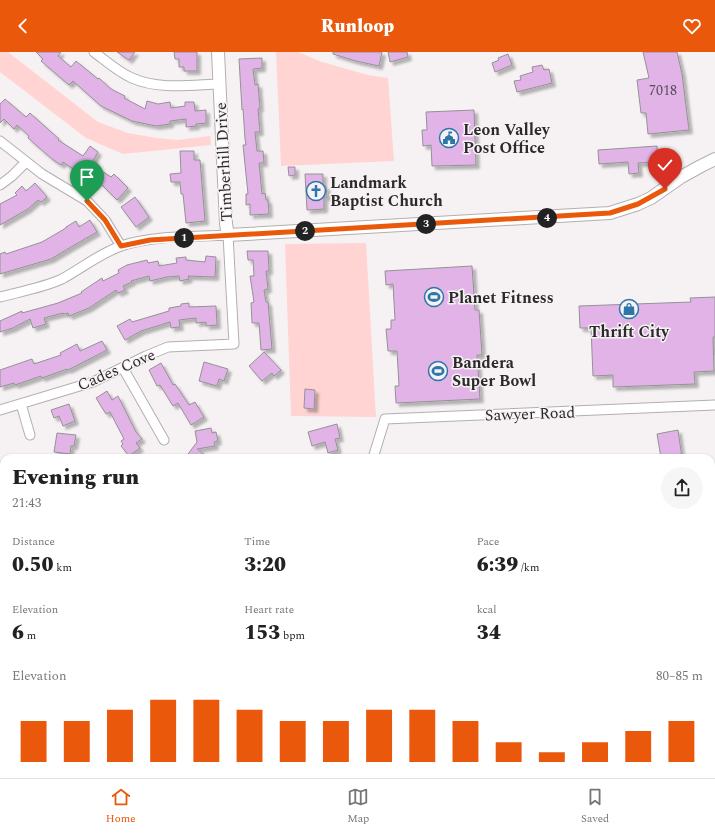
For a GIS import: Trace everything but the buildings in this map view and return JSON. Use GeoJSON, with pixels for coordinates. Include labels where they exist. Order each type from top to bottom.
{"type":"FeatureCollection","features":[{"type":"Feature","properties":{"kind":"street"},"geometry":{"type":"LineString","coordinates":[[94,52],[122,73],[147,84],[219,84]]}},
{"type":"Feature","properties":{"kind":"street","name":"Timberhill Drive"},"geometry":{"type":"LineString","coordinates":[[218,52],[234,344]]}},
{"type":"Feature","properties":{"kind":"street"},"geometry":{"type":"LineString","coordinates":[[0,141],[51,181],[87,201],[105,220],[121,246]]}},
{"type":"Feature","properties":{"kind":"street"},"geometry":{"type":"LineString","coordinates":[[0,297],[60,279],[100,255],[121,246],[150,240],[610,213],[652,198],[681,176],[715,160]]}},
{"type":"Feature","properties":{"kind":"street"},"geometry":{"type":"LineString","coordinates":[[0,185],[12,176],[26,162]]}},
{"type":"Feature","properties":{"kind":"street","name":"Cades Cove"},"geometry":{"type":"LineString","coordinates":[[0,410],[93,382],[168,347],[234,344]]}},
{"type":"Feature","properties":{"kind":"street"},"geometry":{"type":"LineString","coordinates":[[123,368],[164,440]]}},
{"type":"Feature","properties":{"kind":"street"},"geometry":{"type":"LineString","coordinates":[[21,404],[30,435]]}},
{"type":"Feature","properties":{"kind":"street","name":"Sawyer Road"},"geometry":{"type":"LineString","coordinates":[[374,454],[385,419],[715,405]]}},
{"type":"Feature","properties":{"kind":"shaded area"},"geometry":{"type":"Polygon","coordinates":[[[0,52],[8,52],[98,122],[128,133],[157,138],[178,140],[210,136],[211,145],[123,154],[86,138],[0,72],[0,52]]]}},
{"type":"Feature","properties":{"kind":"shaded area"},"geometry":{"type":"Polygon","coordinates":[[[276,52],[298,52],[322,62],[368,75],[388,78],[394,161],[281,166],[276,52]]]}},
{"type":"Feature","properties":{"kind":"shaded area"},"geometry":{"type":"Polygon","coordinates":[[[366,243],[376,417],[291,416],[285,244],[366,243]],[[305,389],[305,408],[314,409],[315,390],[305,389]]]}},
{"type":"Feature","properties":{"kind":"place","name":"Leon Valley Post Office"},"geometry":{"type":"Point","coordinates":[449,138]}},
{"type":"Feature","properties":{"kind":"place","name":"Landmark Baptist Church"},"geometry":{"type":"Point","coordinates":[316,191]}},
{"type":"Feature","properties":{"kind":"place","name":"Planet Fitness"},"geometry":{"type":"Point","coordinates":[434,297]}},
{"type":"Feature","properties":{"kind":"place","name":"Thrift City"},"geometry":{"type":"Point","coordinates":[629,309]}},
{"type":"Feature","properties":{"kind":"place","name":"Bandera Super Bowl"},"geometry":{"type":"Point","coordinates":[438,371]}},
{"type":"Feature","properties":{"kind":"route"},"geometry":{"type":"LineString","coordinates":[[87,201],[105,220],[121,246],[150,240],[610,213],[652,198],[665,189]]}}]}
